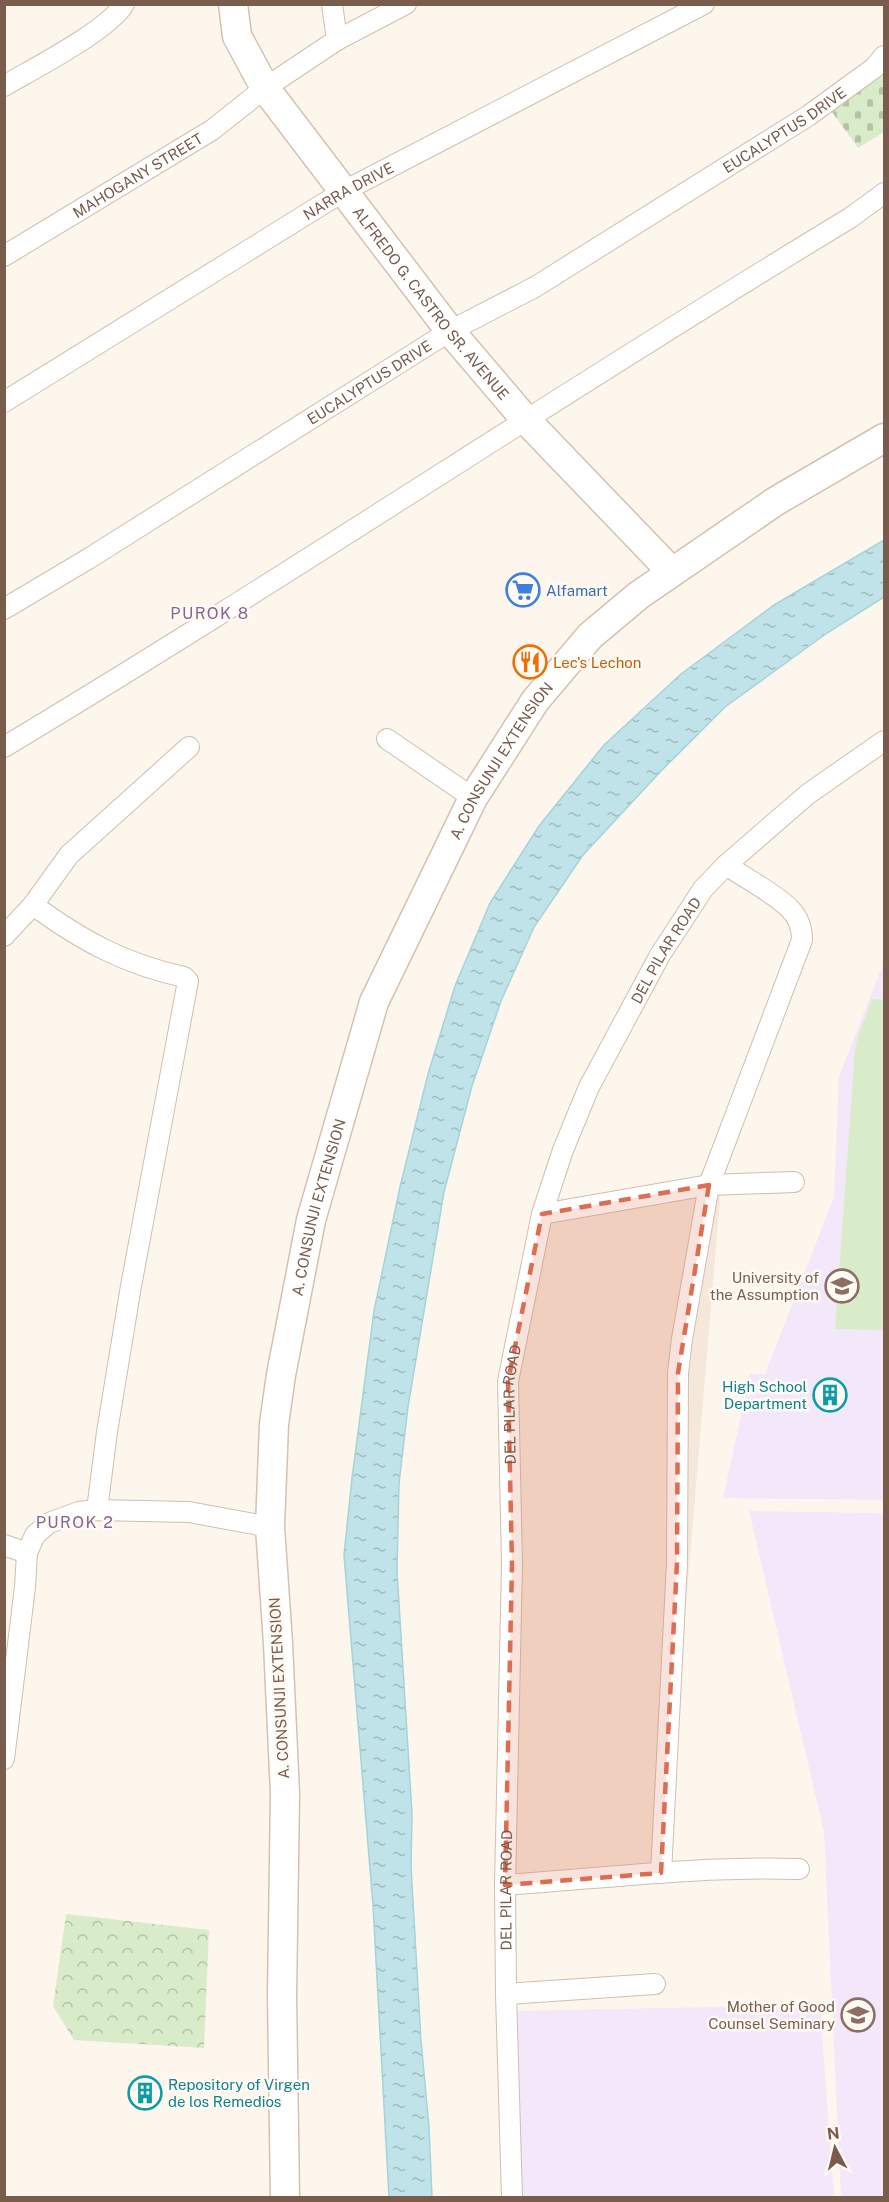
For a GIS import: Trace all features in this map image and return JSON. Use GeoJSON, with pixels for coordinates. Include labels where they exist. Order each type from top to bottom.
{"type":"FeatureCollection","features":[{"type":"Feature","properties":{"kind":"main road","name":"ALFREDO G. CASTRO SR. AVENUE"},"geometry":{"type":"LineString","coordinates":[[233,4],[237,36],[265,88],[450,331],[525,419],[672,572]]}},
{"type":"Feature","properties":{"kind":"main road","name":"A. CONSUNJI EXTENSION"},"geometry":{"type":"LineString","coordinates":[[285,2198],[282,1995],[285,1794],[270,1527],[277,1405],[310,1220],[374,1002],[473,798],[535,701],[590,636],[639,595],[776,501],[885,438]]}},
{"type":"Feature","properties":{"kind":"street"},"geometry":{"type":"LineString","coordinates":[[4,86],[99,29],[119,13],[124,4]]}},
{"type":"Feature","properties":{"kind":"street"},"geometry":{"type":"LineString","coordinates":[[332,4],[337,40]]}},
{"type":"Feature","properties":{"kind":"street","name":"MAHOGANY STREET"},"geometry":{"type":"LineString","coordinates":[[4,256],[212,130],[265,88],[337,40],[406,4]]}},
{"type":"Feature","properties":{"kind":"street","name":"NARRA DRIVE"},"geometry":{"type":"LineString","coordinates":[[4,402],[344,191],[704,4]]}},
{"type":"Feature","properties":{"kind":"street","name":"EUCALYPTUS DRIVE"},"geometry":{"type":"LineString","coordinates":[[4,609],[88,559],[450,331],[535,287],[808,116],[874,68],[885,56]]}},
{"type":"Feature","properties":{"kind":"street"},"geometry":{"type":"LineString","coordinates":[[4,747],[159,654],[525,419],[850,218],[885,193]]}},
{"type":"Feature","properties":{"kind":"street"},"geometry":{"type":"LineString","coordinates":[[387,739],[473,798]]}},
{"type":"Feature","properties":{"kind":"street","name":"DEL PILAR ROAD"},"geometry":{"type":"LineString","coordinates":[[512,2198],[505,1885],[512,1564],[508,1381],[542,1214],[563,1150],[589,1086],[660,955],[703,889],[726,865],[808,794],[885,741]]}},
{"type":"Feature","properties":{"kind":"street"},"geometry":{"type":"LineString","coordinates":[[4,936],[33,905],[69,855],[189,747]]}},
{"type":"Feature","properties":{"kind":"street"},"geometry":{"type":"LineString","coordinates":[[661,1873],[677,1563],[678,1374],[682,1339],[709,1185],[802,940],[798,919],[790,908],[726,865]]}},
{"type":"Feature","properties":{"kind":"street"},"geometry":{"type":"LineString","coordinates":[[33,905],[98,948],[184,977],[188,981],[131,1286],[107,1432],[97,1510]]}},
{"type":"Feature","properties":{"kind":"street"},"geometry":{"type":"LineString","coordinates":[[542,1214],[709,1185],[794,1182]]}},
{"type":"Feature","properties":{"kind":"street"},"geometry":{"type":"LineString","coordinates":[[4,1759],[27,1553],[35,1534],[49,1522],[79,1512],[97,1510],[189,1512],[270,1527]]}},
{"type":"Feature","properties":{"kind":"street"},"geometry":{"type":"LineString","coordinates":[[4,1545],[27,1553]]}},
{"type":"Feature","properties":{"kind":"street"},"geometry":{"type":"LineString","coordinates":[[505,1885],[661,1873],[799,1869]]}},
{"type":"Feature","properties":{"kind":"street"},"geometry":{"type":"LineString","coordinates":[[506,1994],[655,1983]]}},
{"type":"Feature","properties":{"kind":"highlighted area"},"geometry":{"type":"Polygon","coordinates":[[[709,1185],[678,1373],[677,1563],[661,1873],[505,1885],[512,1564],[508,1381],[542,1214],[709,1185]]]}},
{"type":"Feature","properties":{"kind":"shaded area","name":"University of the Assumption"},"geometry":{"type":"Polygon","coordinates":[[[884,962],[884,1500],[723,1498],[750,1374],[765,1374],[834,1197],[839,1076],[884,962]]]}},
{"type":"Feature","properties":{"kind":"shaded area"},"geometry":{"type":"Polygon","coordinates":[[[721,1187],[664,1867],[506,1877],[516,1389],[546,1221],[721,1187]]]}},
{"type":"Feature","properties":{"kind":"shaded area","name":"Mother of Good Counsel Seminary"},"geometry":{"type":"Polygon","coordinates":[[[749,1511],[884,1513],[884,2197],[841,2197],[824,1832],[749,1511]]]}},
{"type":"Feature","properties":{"kind":"shaded area"},"geometry":{"type":"Polygon","coordinates":[[[820,2005],[834,2197],[522,2197],[512,2011],[820,2005]]]}},
{"type":"Feature","properties":{"kind":"green space"},"geometry":{"type":"Polygon","coordinates":[[[884,69],[884,132],[858,148],[830,109],[884,69]]]}},
{"type":"Feature","properties":{"kind":"green space"},"geometry":{"type":"Polygon","coordinates":[[[872,999],[884,1000],[884,1330],[835,1329],[855,1050],[858,1035],[872,999]]]}},
{"type":"Feature","properties":{"kind":"green space"},"geometry":{"type":"Polygon","coordinates":[[[66,1914],[209,1930],[204,2048],[74,2040],[53,2006],[66,1914]]]}},
{"type":"Feature","properties":{"kind":"water"},"geometry":{"type":"Polygon","coordinates":[[[884,540],[884,597],[827,633],[725,707],[661,771],[583,855],[534,927],[501,1001],[472,1086],[444,1192],[408,1407],[399,1483],[397,1571],[412,1814],[411,1866],[432,2197],[389,2197],[373,1905],[344,1555],[374,1311],[400,1187],[428,1074],[455,986],[490,903],[539,826],[604,745],[681,674],[774,605],[884,540]]]}},
{"type":"Feature","properties":{"kind":"place","name":"Alfamart"},"geometry":{"type":"Point","coordinates":[523,590]}},
{"type":"Feature","properties":{"kind":"place","name":"Lec's Lechon"},"geometry":{"type":"Point","coordinates":[530,662]}},
{"type":"Feature","properties":{"kind":"place","name":"University of the Assumption"},"geometry":{"type":"Point","coordinates":[842,1286]}},
{"type":"Feature","properties":{"kind":"place","name":"High School Department"},"geometry":{"type":"Point","coordinates":[830,1395]}},
{"type":"Feature","properties":{"kind":"place","name":"Mother of Good Counsel Seminary"},"geometry":{"type":"Point","coordinates":[858,2015]}},
{"type":"Feature","properties":{"kind":"place","name":"Repository of Virgen de los Remedios"},"geometry":{"type":"Point","coordinates":[145,2093]}},
{"type":"Feature","properties":{"kind":"district","name":"PUROK 8"},"geometry":{"type":"Point","coordinates":[210,613]}},
{"type":"Feature","properties":{"kind":"district","name":"PUROK 2"},"geometry":{"type":"Point","coordinates":[75,1522]}}]}
